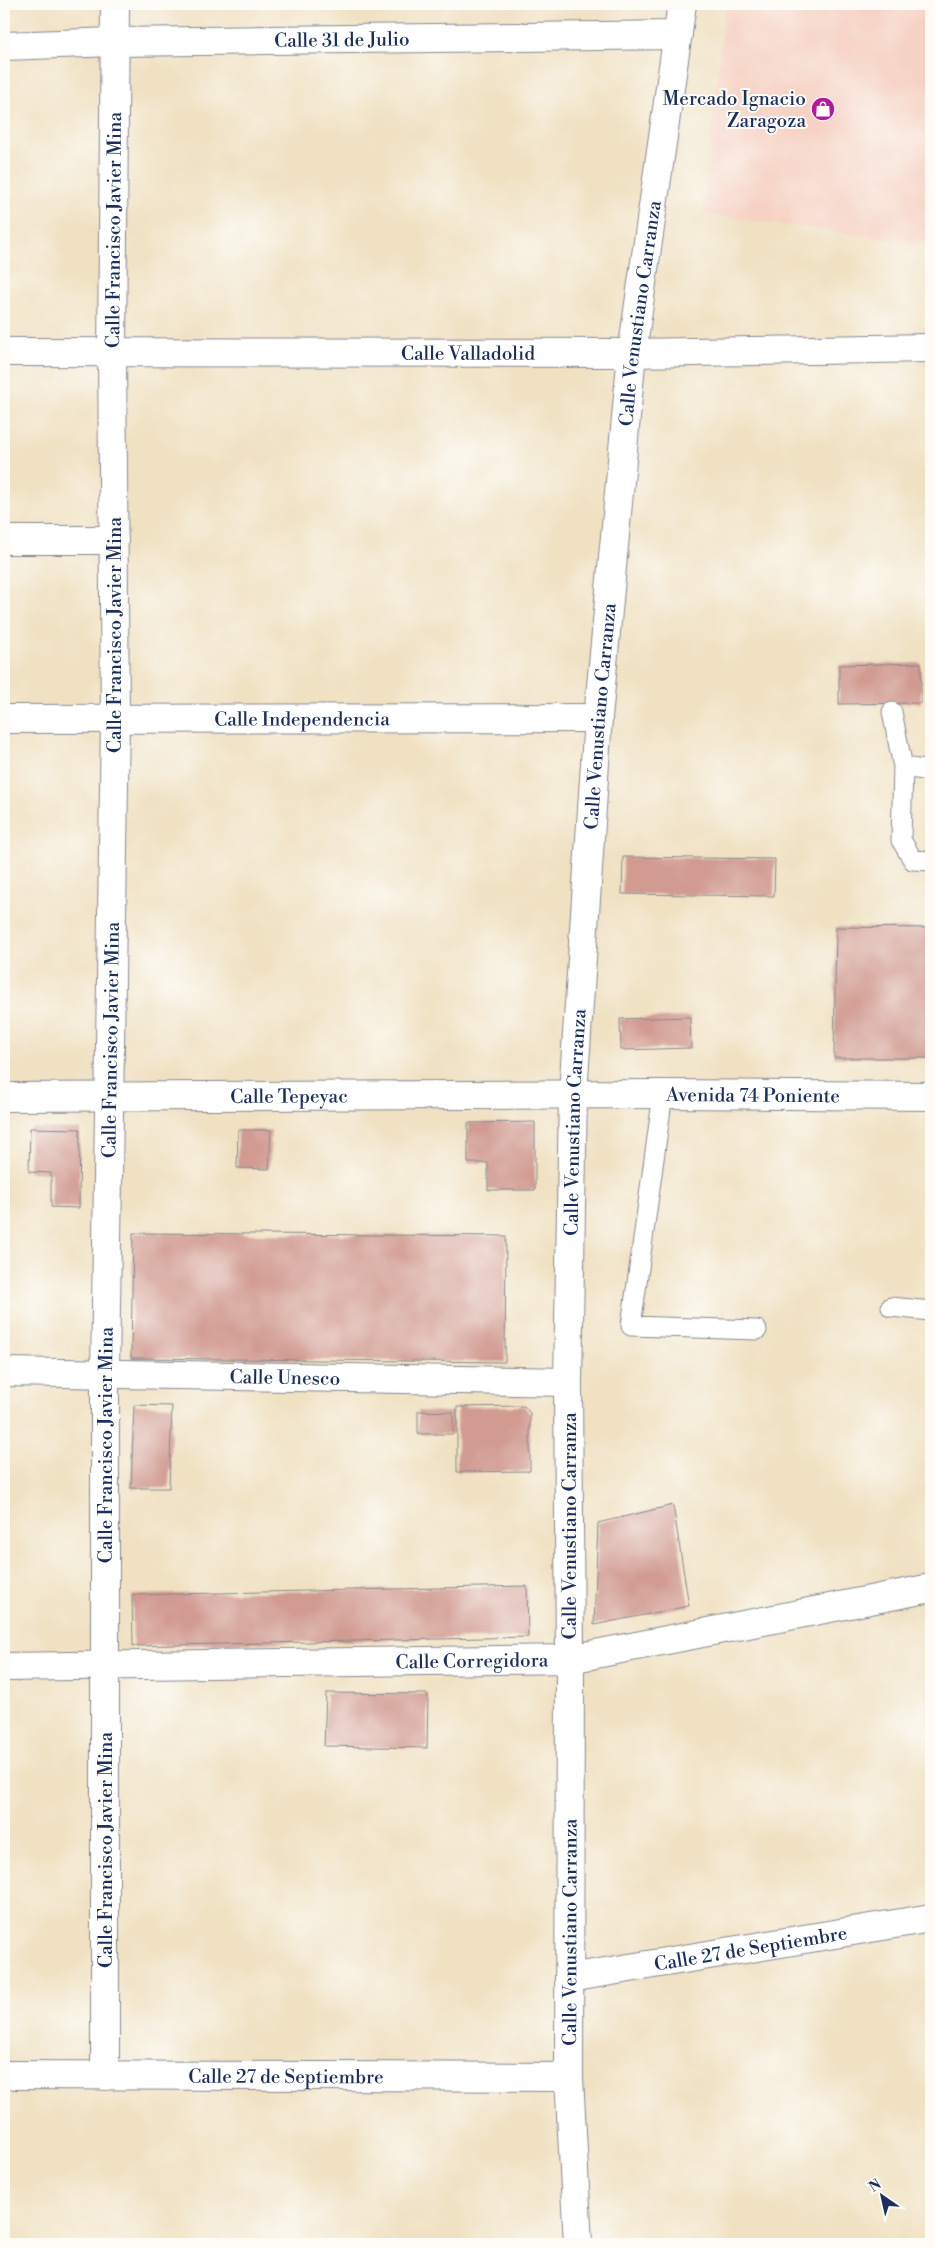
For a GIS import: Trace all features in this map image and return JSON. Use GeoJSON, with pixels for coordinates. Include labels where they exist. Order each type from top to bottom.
{"type":"FeatureCollection","features":[{"type":"Feature","properties":{"kind":"street","name":"Calle Francisco Javier Mina"},"geometry":{"type":"LineString","coordinates":[[105,2076],[105,1373],[108,1098],[116,719],[112,351],[115,4]]}},
{"type":"Feature","properties":{"kind":"street","name":"Calle Venustiano Carranza"},"geometry":{"type":"LineString","coordinates":[[578,2244],[569,2077],[570,1659],[568,1382],[574,1094],[598,718],[632,354],[682,4]]}},
{"type":"Feature","properties":{"kind":"street","name":"Calle 31 de Julio"},"geometry":{"type":"LineString","coordinates":[[4,46],[114,42],[678,36]]}},
{"type":"Feature","properties":{"kind":"street","name":"Calle Valladolid"},"geometry":{"type":"LineString","coordinates":[[4,352],[632,354],[931,348]]}},
{"type":"Feature","properties":{"kind":"street"},"geometry":{"type":"LineString","coordinates":[[4,540],[114,540]]}},
{"type":"Feature","properties":{"kind":"street","name":"Calle Independencia"},"geometry":{"type":"LineString","coordinates":[[4,719],[598,718]]}},
{"type":"Feature","properties":{"kind":"street","name":"Avenida 74 Poniente"},"geometry":{"type":"LineString","coordinates":[[574,1094],[931,1096]]}},
{"type":"Feature","properties":{"kind":"street","name":"Calle Tepeyac"},"geometry":{"type":"LineString","coordinates":[[4,1097],[108,1098],[574,1094]]}},
{"type":"Feature","properties":{"kind":"street","name":"Calle Unesco"},"geometry":{"type":"LineString","coordinates":[[4,1372],[568,1382]]}},
{"type":"Feature","properties":{"kind":"street","name":"Calle Corregidora"},"geometry":{"type":"LineString","coordinates":[[4,1667],[570,1659],[931,1588]]}},
{"type":"Feature","properties":{"kind":"street","name":"Calle 27 de Septiembre"},"geometry":{"type":"LineString","coordinates":[[569,1978],[931,1918]]}},
{"type":"Feature","properties":{"kind":"street","name":"Calle 27 de Septiembre"},"geometry":{"type":"LineString","coordinates":[[4,2075],[569,2077]]}},
{"type":"Feature","properties":{"kind":"lane"},"geometry":{"type":"LineString","coordinates":[[892,712],[903,767],[901,840],[914,860],[931,861]]}},
{"type":"Feature","properties":{"kind":"lane"},"geometry":{"type":"LineString","coordinates":[[903,767],[931,771]]}},
{"type":"Feature","properties":{"kind":"lane"},"geometry":{"type":"LineString","coordinates":[[663,1094],[631,1326],[757,1330]]}},
{"type":"Feature","properties":{"kind":"lane"},"geometry":{"type":"LineString","coordinates":[[891,1307],[931,1311]]}},
{"type":"Feature","properties":{"kind":"shaded area","name":"Mercado Ignacio Zaragoza"},"geometry":{"type":"Polygon","coordinates":[[[725,4],[931,4],[931,245],[703,214],[725,4]]]}},
{"type":"Feature","properties":{"kind":"building"},"geometry":{"type":"Polygon","coordinates":[[[921,663],[921,703],[839,704],[839,665],[921,663]]]}},
{"type":"Feature","properties":{"kind":"building"},"geometry":{"type":"Polygon","coordinates":[[[623,857],[775,859],[774,896],[622,894],[623,857]]]}},
{"type":"Feature","properties":{"kind":"building"},"geometry":{"type":"Polygon","coordinates":[[[836,927],[931,928],[931,1058],[834,1058],[836,927]]]}},
{"type":"Feature","properties":{"kind":"building"},"geometry":{"type":"Polygon","coordinates":[[[690,1017],[691,1048],[621,1050],[620,1019],[690,1017]]]}},
{"type":"Feature","properties":{"kind":"building"},"geometry":{"type":"Polygon","coordinates":[[[535,1122],[535,1190],[488,1190],[488,1163],[468,1163],[468,1123],[535,1122]]]}},
{"type":"Feature","properties":{"kind":"building"},"geometry":{"type":"Polygon","coordinates":[[[30,1128],[80,1129],[79,1208],[51,1207],[51,1173],[29,1172],[30,1128]]]}},
{"type":"Feature","properties":{"kind":"building"},"geometry":{"type":"Polygon","coordinates":[[[238,1130],[271,1130],[269,1169],[237,1168],[238,1130]]]}},
{"type":"Feature","properties":{"kind":"building"},"geometry":{"type":"Polygon","coordinates":[[[133,1233],[506,1236],[505,1362],[131,1358],[133,1233]]]}},
{"type":"Feature","properties":{"kind":"building"},"geometry":{"type":"Polygon","coordinates":[[[134,1405],[172,1406],[169,1488],[131,1488],[134,1405]]]}},
{"type":"Feature","properties":{"kind":"building"},"geometry":{"type":"Polygon","coordinates":[[[524,1406],[530,1413],[530,1471],[457,1472],[457,1407],[524,1406]]]}},
{"type":"Feature","properties":{"kind":"building"},"geometry":{"type":"Polygon","coordinates":[[[418,1411],[453,1412],[453,1434],[418,1434],[418,1411]]]}},
{"type":"Feature","properties":{"kind":"building"},"geometry":{"type":"Polygon","coordinates":[[[673,1505],[689,1606],[594,1625],[598,1523],[673,1505]]]}},
{"type":"Feature","properties":{"kind":"building"},"geometry":{"type":"Polygon","coordinates":[[[527,1586],[528,1637],[133,1646],[132,1595],[527,1586]]]}},
{"type":"Feature","properties":{"kind":"building"},"geometry":{"type":"Polygon","coordinates":[[[326,1693],[428,1694],[427,1748],[324,1746],[326,1693]]]}},
{"type":"Feature","properties":{"kind":"place","name":"Mercado Ignacio Zaragoza"},"geometry":{"type":"Point","coordinates":[823,109]}}]}
